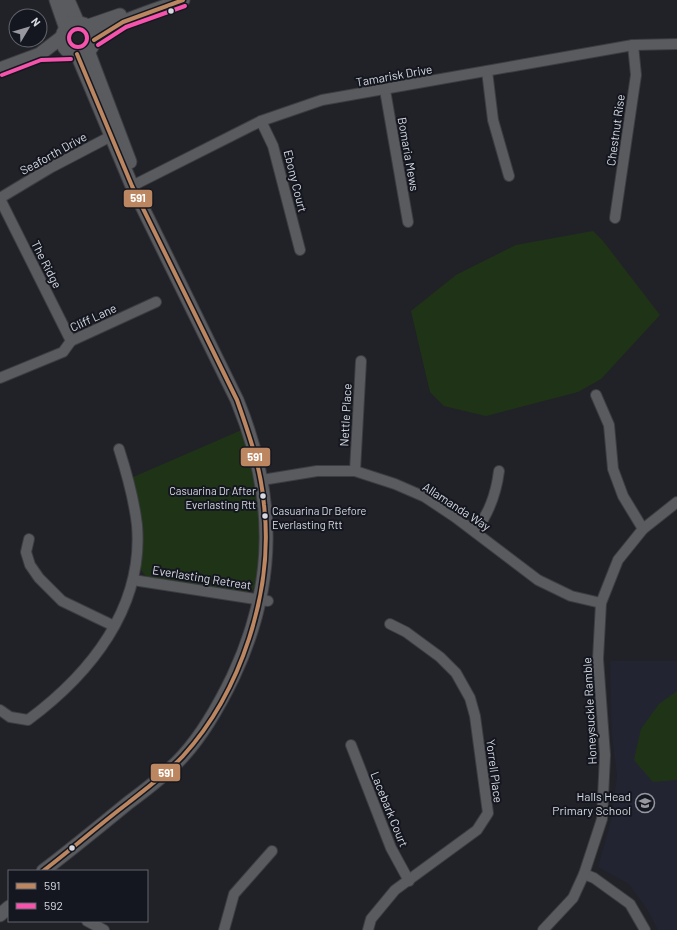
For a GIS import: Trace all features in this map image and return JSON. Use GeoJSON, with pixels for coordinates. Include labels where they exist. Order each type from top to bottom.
{"type":"FeatureCollection","features":[{"type":"Feature","properties":{"kind":"street"},"geometry":{"type":"LineString","coordinates":[[56,0],[64,33],[64,46],[82,50]]}},
{"type":"Feature","properties":{"kind":"street"},"geometry":{"type":"LineString","coordinates":[[68,0],[83,25],[93,33],[82,50]]}},
{"type":"Feature","properties":{"kind":"street"},"geometry":{"type":"LineString","coordinates":[[40,54],[73,24],[83,25],[159,0]]}},
{"type":"Feature","properties":{"kind":"street"},"geometry":{"type":"LineString","coordinates":[[0,69],[40,54],[82,50],[100,34],[111,28],[183,0]]}},
{"type":"Feature","properties":{"kind":"street","name":"Tamarisk Drive"},"geometry":{"type":"LineString","coordinates":[[135,185],[261,121],[322,100],[633,45],[677,44]]}},
{"type":"Feature","properties":{"kind":"street","name":"Chestnut Rise"},"geometry":{"type":"LineString","coordinates":[[615,218],[636,75],[633,45]]}},
{"type":"Feature","properties":{"kind":"street"},"geometry":{"type":"LineString","coordinates":[[56,870],[167,781],[196,752],[219,721],[251,657],[265,616],[265,480],[253,441],[237,400],[135,185],[82,50]]}},
{"type":"Feature","properties":{"kind":"street"},"geometry":{"type":"LineString","coordinates":[[487,71],[493,120],[509,176]]}},
{"type":"Feature","properties":{"kind":"street","name":"Bomaria Mews"},"geometry":{"type":"LineString","coordinates":[[385,90],[408,222]]}},
{"type":"Feature","properties":{"kind":"street","name":"Ebony Court"},"geometry":{"type":"LineString","coordinates":[[261,121],[274,146],[300,250]]}},
{"type":"Feature","properties":{"kind":"street","name":"Seaforth Drive"},"geometry":{"type":"LineString","coordinates":[[0,199],[50,168],[114,134]]}},
{"type":"Feature","properties":{"kind":"street","name":"The Ridge"},"geometry":{"type":"LineString","coordinates":[[0,199],[71,341]]}},
{"type":"Feature","properties":{"kind":"street","name":"Cliff Lane"},"geometry":{"type":"LineString","coordinates":[[0,378],[63,352],[71,341],[156,302]]}},
{"type":"Feature","properties":{"kind":"street","name":"Nettle Place"},"geometry":{"type":"LineString","coordinates":[[355,471],[361,362]]}},
{"type":"Feature","properties":{"kind":"street"},"geometry":{"type":"LineString","coordinates":[[596,396],[609,425],[613,469],[623,496],[643,529]]}},
{"type":"Feature","properties":{"kind":"street"},"geometry":{"type":"LineString","coordinates":[[0,710],[10,717],[28,720],[54,701],[79,677],[105,644],[124,609],[133,580],[137,527],[134,502],[119,449]]}},
{"type":"Feature","properties":{"kind":"street","name":"Allamanda Way"},"geometry":{"type":"LineString","coordinates":[[265,480],[317,471],[355,471],[394,484],[425,497],[475,532],[538,580],[571,596],[601,603]]}},
{"type":"Feature","properties":{"kind":"street"},"geometry":{"type":"LineString","coordinates":[[475,532],[497,490],[499,471]]}},
{"type":"Feature","properties":{"kind":"street","name":"Honeysuckle Ramble"},"geometry":{"type":"LineString","coordinates":[[544,930],[573,898],[584,874],[602,819],[605,755],[598,659],[601,603],[618,560],[643,529],[677,502]]}},
{"type":"Feature","properties":{"kind":"street"},"geometry":{"type":"LineString","coordinates":[[29,539],[26,552],[30,565],[39,578],[62,601],[114,626]]}},
{"type":"Feature","properties":{"kind":"street","name":"Everlasting Retreat"},"geometry":{"type":"LineString","coordinates":[[133,580],[264,600]]}},
{"type":"Feature","properties":{"kind":"street"},"geometry":{"type":"LineString","coordinates":[[44,870],[163,775],[183,756],[199,737],[222,700],[243,655],[264,600]]}},
{"type":"Feature","properties":{"kind":"street","name":"Yorrell Place"},"geometry":{"type":"LineString","coordinates":[[368,930],[371,919],[395,890],[477,830],[488,813],[475,716],[470,698],[456,673],[440,657],[406,632],[390,624]]}},
{"type":"Feature","properties":{"kind":"street","name":"Lacebark Court"},"geometry":{"type":"LineString","coordinates":[[351,745],[391,848],[409,881]]}},
{"type":"Feature","properties":{"kind":"street"},"geometry":{"type":"LineString","coordinates":[[224,930],[234,894],[272,851]]}},
{"type":"Feature","properties":{"kind":"street"},"geometry":{"type":"LineString","coordinates":[[584,874],[594,878],[630,904],[645,930]]}},
{"type":"Feature","properties":{"kind":"street"},"geometry":{"type":"LineString","coordinates":[[0,904],[8,898]]}},
{"type":"Feature","properties":{"kind":"street"},"geometry":{"type":"LineString","coordinates":[[0,915],[8,908]]}},
{"type":"Feature","properties":{"kind":"street"},"geometry":{"type":"LineString","coordinates":[[89,922],[104,930]]}},
{"type":"Feature","properties":{"kind":"shaded area","name":"Halls Head Primary School"},"geometry":{"type":"Polygon","coordinates":[[[610,661],[677,661],[677,930],[658,930],[647,909],[629,884],[598,867],[611,821],[617,776],[612,735],[610,661]]]}},
{"type":"Feature","properties":{"kind":"green space"},"geometry":{"type":"Polygon","coordinates":[[[593,231],[603,241],[660,315],[601,379],[578,392],[486,416],[444,406],[430,392],[411,311],[456,275],[516,245],[593,231]]]}},
{"type":"Feature","properties":{"kind":"green space"},"geometry":{"type":"Polygon","coordinates":[[[244,429],[252,452],[262,517],[257,588],[246,593],[146,576],[140,569],[131,478],[244,429]]]}},
{"type":"Feature","properties":{"kind":"green space"},"geometry":{"type":"Polygon","coordinates":[[[677,691],[677,780],[653,782],[634,760],[641,729],[659,704],[677,691]]]}},
{"type":"Feature","properties":{"kind":"transit line","name":"591"},"geometry":{"type":"LineString","coordinates":[[94,40],[123,22],[183,0]]}},
{"type":"Feature","properties":{"kind":"transit line","name":"592"},"geometry":{"type":"LineString","coordinates":[[98,45],[126,27],[185,6]]}},
{"type":"Feature","properties":{"kind":"transit line","name":"592"},"geometry":{"type":"LineString","coordinates":[[78,29],[82,30],[86,34],[87,38],[86,42],[82,46],[78,47],[74,46],[70,42],[69,38],[70,34],[74,30],[78,29]]}},
{"type":"Feature","properties":{"kind":"transit line","name":"591"},"geometry":{"type":"LineString","coordinates":[[44,870],[177,763],[204,730],[222,702],[237,671],[249,639],[258,605],[264,572],[266,538],[264,505],[260,478],[250,438],[237,400],[132,186],[77,54]]}},
{"type":"Feature","properties":{"kind":"transit line","name":"592"},"geometry":{"type":"LineString","coordinates":[[2,75],[41,60],[71,59]]}},
{"type":"Feature","properties":{"kind":"place","name":"Casuarina Dr After Everlasting Rtt"},"geometry":{"type":"Point","coordinates":[263,496]}},
{"type":"Feature","properties":{"kind":"place","name":"Casuarina Dr Before Everlasting Rtt"},"geometry":{"type":"Point","coordinates":[265,516]}},
{"type":"Feature","properties":{"kind":"place","name":"Halls Head Primary School"},"geometry":{"type":"Point","coordinates":[645,803]}}]}
